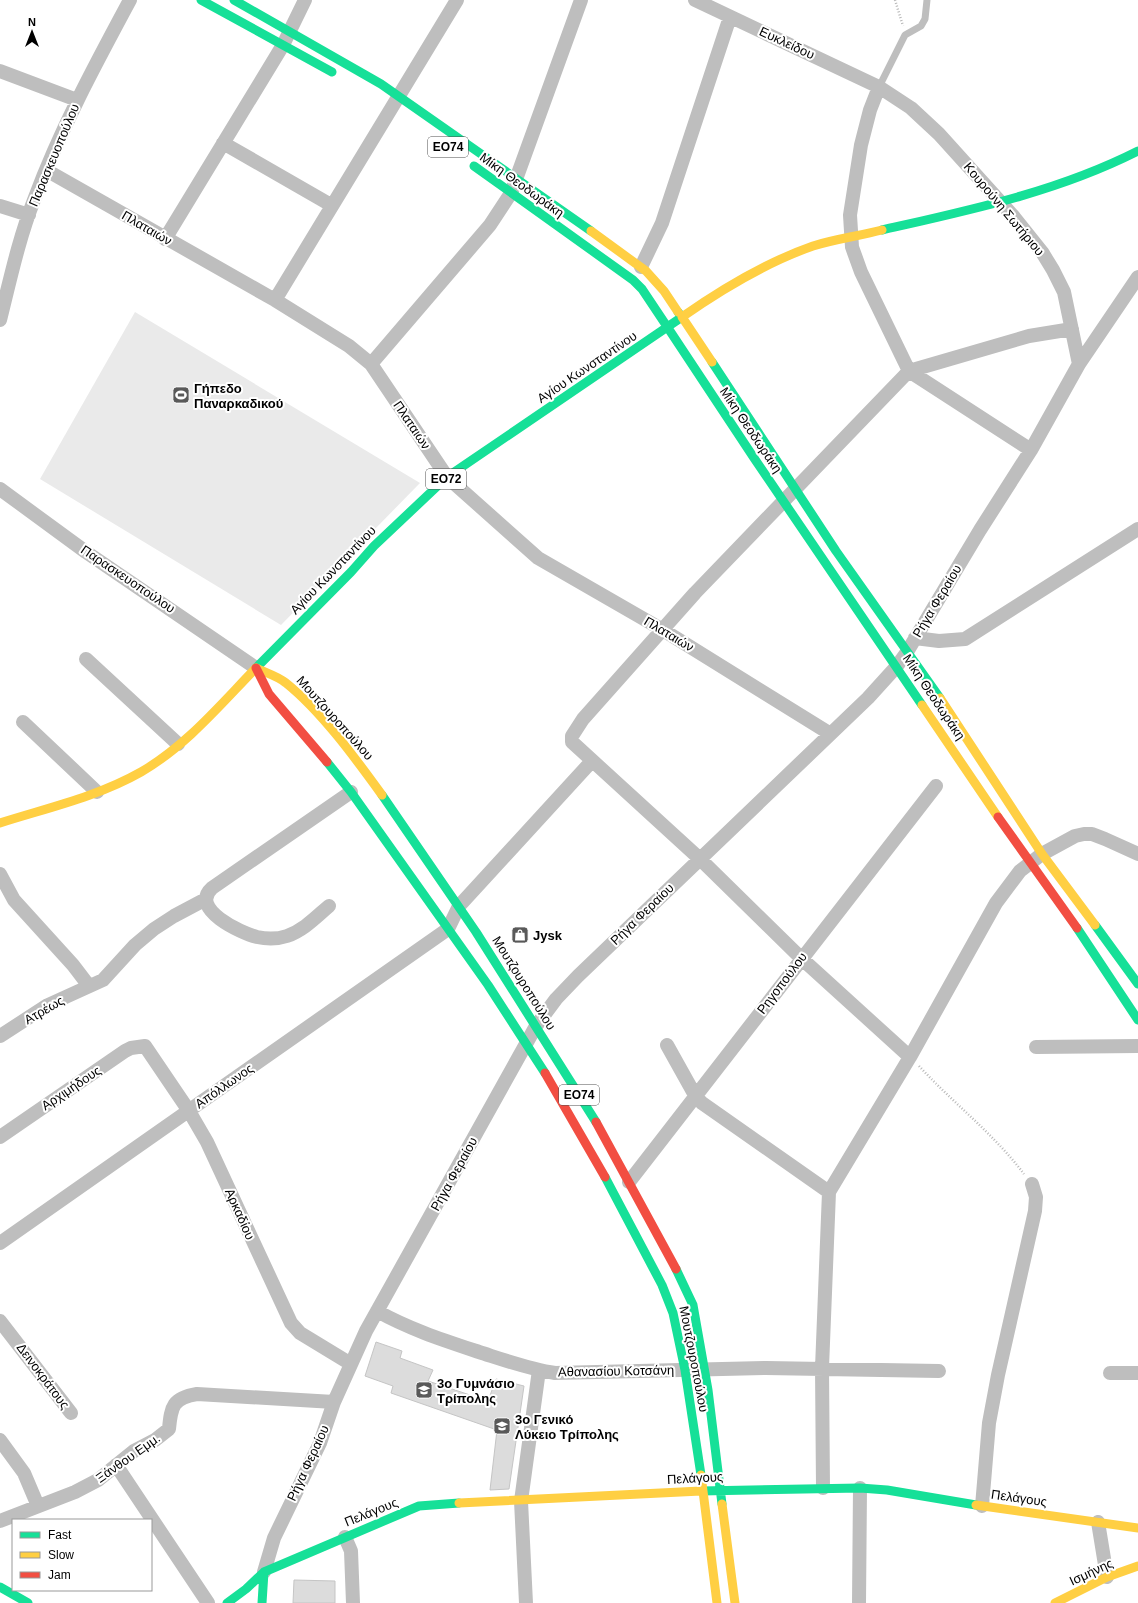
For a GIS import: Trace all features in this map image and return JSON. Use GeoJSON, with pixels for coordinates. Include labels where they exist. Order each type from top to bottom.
{"type":"FeatureCollection","features":[{"type":"Feature","properties":{"kind":"main road"},"geometry":{"type":"LineString","coordinates":[[201,0],[337,75]]}},
{"type":"Feature","properties":{"kind":"main road","name":"Μίκη Θεοδωράκη"},"geometry":{"type":"LineString","coordinates":[[234,0],[290,31],[393,103],[517,178],[641,267],[656,281],[682,317],[794,489],[959,725],[1042,854],[1138,984]]}},
{"type":"Feature","properties":{"kind":"main road","name":"ΕΟ72"},"geometry":{"type":"LineString","coordinates":[[682,317],[741,279],[814,246],[1001,203],[1106,167],[1138,151]]}},
{"type":"Feature","properties":{"kind":"main road","name":"Μίκη Θεοδωράκη"},"geometry":{"type":"LineString","coordinates":[[467,161],[633,280],[642,289],[783,501],[1030,863],[1116,983],[1138,1020]]}},
{"type":"Feature","properties":{"kind":"main road","name":"Αγίου Κωνσταντίνου"},"geometry":{"type":"LineString","coordinates":[[0,823],[97,792],[140,772],[178,744],[256,668],[351,572],[374,546],[447,477],[668,328],[682,317]]}},
{"type":"Feature","properties":{"kind":"main road","name":"Μουτζουροπούλου"},"geometry":{"type":"LineString","coordinates":[[256,668],[269,694],[316,748],[351,792],[448,929],[526,1045],[594,1156],[662,1285],[673,1313],[685,1370],[703,1490],[717,1603]]}},
{"type":"Feature","properties":{"kind":"main road","name":"Μουτζουροπούλου"},"geometry":{"type":"LineString","coordinates":[[256,668],[285,682],[328,726],[364,770],[396,813],[459,906],[598,1125],[683,1281],[691,1299],[704,1369],[735,1603]]}},
{"type":"Feature","properties":{"kind":"main road","name":"Πελάγους"},"geometry":{"type":"LineString","coordinates":[[264,1572],[420,1506],[721,1489],[860,1488],[903,1492],[982,1506],[1138,1528]]}},
{"type":"Feature","properties":{"kind":"main road","name":"Ισμήνης"},"geometry":{"type":"LineString","coordinates":[[1055,1603],[1107,1578],[1138,1566]]}},
{"type":"Feature","properties":{"kind":"main road"},"geometry":{"type":"LineString","coordinates":[[227,1603],[246,1589],[264,1572]]}},
{"type":"Feature","properties":{"kind":"main road"},"geometry":{"type":"LineString","coordinates":[[262,1603],[264,1572]]}},
{"type":"Feature","properties":{"kind":"main road"},"geometry":{"type":"LineString","coordinates":[[0,1586],[28,1603]]}},
{"type":"Feature","properties":{"kind":"street","name":"Παρασκευοπούλου"},"geometry":{"type":"LineString","coordinates":[[0,320],[5,282],[46,170],[77,100],[130,0]]}},
{"type":"Feature","properties":{"kind":"street"},"geometry":{"type":"LineString","coordinates":[[165,239],[283,45],[305,0]]}},
{"type":"Feature","properties":{"kind":"street"},"geometry":{"type":"LineString","coordinates":[[275,300],[393,103],[457,0]]}},
{"type":"Feature","properties":{"kind":"street"},"geometry":{"type":"LineString","coordinates":[[371,364],[490,225],[511,192],[581,0]]}},
{"type":"Feature","properties":{"kind":"street","name":"Ευκλείδου"},"geometry":{"type":"LineString","coordinates":[[695,0],[879,88]]}},
{"type":"Feature","properties":{"kind":"street"},"geometry":{"type":"LineString","coordinates":[[641,267],[662,223],[730,17]]}},
{"type":"Feature","properties":{"kind":"street"},"geometry":{"type":"LineString","coordinates":[[0,71],[77,100]]}},
{"type":"Feature","properties":{"kind":"street"},"geometry":{"type":"LineString","coordinates":[[879,88],[870,110],[861,145],[850,215],[850,237],[852,247],[864,278],[909,371],[1032,450]]}},
{"type":"Feature","properties":{"kind":"street","name":"Κουρούνη Σωτήριου"},"geometry":{"type":"LineString","coordinates":[[879,88],[901,101],[924,118],[1022,226],[1053,270],[1067,300],[1078,364]]}},
{"type":"Feature","properties":{"kind":"street"},"geometry":{"type":"LineString","coordinates":[[223,143],[332,205]]}},
{"type":"Feature","properties":{"kind":"street","name":"Πλαταιών"},"geometry":{"type":"LineString","coordinates":[[46,170],[165,239],[275,300],[349,346],[371,364],[447,477],[538,558],[663,630],[829,734]]}},
{"type":"Feature","properties":{"kind":"street"},"geometry":{"type":"LineString","coordinates":[[0,206],[29,215]]}},
{"type":"Feature","properties":{"kind":"street","name":"Ρήγα Φεραίου"},"geometry":{"type":"LineString","coordinates":[[264,1572],[274,1538],[320,1444],[334,1402],[376,1311],[536,1026],[556,999],[572,981],[868,698],[897,666],[1032,450],[1078,364],[1138,277]]}},
{"type":"Feature","properties":{"kind":"street"},"geometry":{"type":"LineString","coordinates":[[910,1057],[801,958],[700,859],[592,762],[572,742],[572,736],[584,720],[695,593],[909,371],[1029,336],[1072,329]]}},
{"type":"Feature","properties":{"kind":"street","name":"Παρασκευοπούλου"},"geometry":{"type":"LineString","coordinates":[[0,489],[86,552],[256,668]]}},
{"type":"Feature","properties":{"kind":"street"},"geometry":{"type":"LineString","coordinates":[[915,638],[939,641],[965,639],[1138,529]]}},
{"type":"Feature","properties":{"kind":"street"},"geometry":{"type":"LineString","coordinates":[[86,658],[178,744]]}},
{"type":"Feature","properties":{"kind":"street"},"geometry":{"type":"LineString","coordinates":[[23,722],[97,792]]}},
{"type":"Feature","properties":{"kind":"street"},"geometry":{"type":"LineString","coordinates":[[448,929],[459,906],[592,762]]}},
{"type":"Feature","properties":{"kind":"street","name":"Ρηγοπούλου"},"geometry":{"type":"LineString","coordinates":[[629,1182],[696,1097],[801,958],[936,786]]}},
{"type":"Feature","properties":{"kind":"street"},"geometry":{"type":"LineString","coordinates":[[329,906],[298,931],[286,937],[272,939],[257,937],[225,924],[211,910],[206,900],[208,891],[212,888],[351,792]]}},
{"type":"Feature","properties":{"kind":"street"},"geometry":{"type":"LineString","coordinates":[[823,1488],[822,1368],[829,1192],[910,1057],[1004,891],[1013,879],[1042,854],[1075,836],[1084,834],[1092,834],[1138,854]]}},
{"type":"Feature","properties":{"kind":"street"},"geometry":{"type":"LineString","coordinates":[[0,874],[14,900],[73,965],[89,986]]}},
{"type":"Feature","properties":{"kind":"street","name":"Ατρέως"},"geometry":{"type":"LineString","coordinates":[[0,1036],[48,1005],[103,980],[135,946],[154,929],[174,916],[206,900]]}},
{"type":"Feature","properties":{"kind":"street","name":"Απόλλωνος"},"geometry":{"type":"LineString","coordinates":[[0,1243],[448,929]]}},
{"type":"Feature","properties":{"kind":"street"},"geometry":{"type":"LineString","coordinates":[[667,1045],[696,1097],[829,1192]]}},
{"type":"Feature","properties":{"kind":"street","name":"Αρκαδίου"},"geometry":{"type":"LineString","coordinates":[[145,1046],[189,1110],[207,1142],[291,1324],[300,1334],[351,1364]]}},
{"type":"Feature","properties":{"kind":"street","name":"Αρχιμήδους"},"geometry":{"type":"LineString","coordinates":[[0,1137],[124,1051],[131,1048],[145,1046]]}},
{"type":"Feature","properties":{"kind":"street"},"geometry":{"type":"LineString","coordinates":[[1036,1047],[1138,1046]]}},
{"type":"Feature","properties":{"kind":"street"},"geometry":{"type":"LineString","coordinates":[[982,1506],[989,1423],[998,1375],[1035,1211],[1036,1197],[1032,1184]]}},
{"type":"Feature","properties":{"kind":"street","name":"Αθανασίου Κοτσάνη"},"geometry":{"type":"LineString","coordinates":[[376,1311],[410,1328],[435,1338],[539,1370],[567,1374],[704,1369],[822,1368],[939,1371]]}},
{"type":"Feature","properties":{"kind":"street","name":"Δεινοκράτους"},"geometry":{"type":"LineString","coordinates":[[0,1321],[71,1413]]}},
{"type":"Feature","properties":{"kind":"street"},"geometry":{"type":"LineString","coordinates":[[526,1603],[521,1501],[539,1370]]}},
{"type":"Feature","properties":{"kind":"street"},"geometry":{"type":"LineString","coordinates":[[1110,1373],[1138,1373]]}},
{"type":"Feature","properties":{"kind":"street","name":"Ξάνθου Εμμ."},"geometry":{"type":"LineString","coordinates":[[0,1522],[75,1492],[98,1480],[134,1451],[155,1440],[169,1430],[170,1412],[174,1404],[184,1396],[197,1394],[334,1402]]}},
{"type":"Feature","properties":{"kind":"street"},"geometry":{"type":"LineString","coordinates":[[0,1440],[24,1473],[38,1506]]}},
{"type":"Feature","properties":{"kind":"street"},"geometry":{"type":"LineString","coordinates":[[116,1465],[208,1603]]}},
{"type":"Feature","properties":{"kind":"street"},"geometry":{"type":"LineString","coordinates":[[859,1603],[860,1488]]}},
{"type":"Feature","properties":{"kind":"street"},"geometry":{"type":"LineString","coordinates":[[1098,1522],[1107,1578]]}},
{"type":"Feature","properties":{"kind":"street"},"geometry":{"type":"LineString","coordinates":[[345,1537],[351,1551],[353,1603]]}},
{"type":"Feature","properties":{"kind":"lane"},"geometry":{"type":"LineString","coordinates":[[879,88],[905,35],[921,26],[925,19],[927,0]]}},
{"type":"Feature","properties":{"kind":"path"},"geometry":{"type":"LineString","coordinates":[[896,0],[905,35]]}},
{"type":"Feature","properties":{"kind":"path"},"geometry":{"type":"LineString","coordinates":[[910,1057],[937,1085],[994,1138],[1032,1184]]}},
{"type":"Feature","properties":{"kind":"shaded area","name":"Γήπεδο Παναρκαδικού"},"geometry":{"type":"Polygon","coordinates":[[[135,312],[420,483],[281,625],[40,479],[135,312]]]}},
{"type":"Feature","properties":{"kind":"building"},"geometry":{"type":"Polygon","coordinates":[[[376,1342],[402,1351],[400,1358],[433,1370],[428,1381],[488,1401],[496,1379],[524,1386],[509,1489],[490,1490],[497,1430],[391,1393],[393,1386],[365,1376],[376,1342]]]}},
{"type":"Feature","properties":{"kind":"building"},"geometry":{"type":"Polygon","coordinates":[[[294,1580],[335,1581],[335,1603],[293,1603],[294,1580]]]}},
{"type":"Feature","properties":{"kind":"traffic: fast"},"geometry":{"type":"LineString","coordinates":[[201,0],[332,72]]}},
{"type":"Feature","properties":{"kind":"traffic: fast"},"geometry":{"type":"LineString","coordinates":[[234,0],[381,84],[591,231]]}},
{"type":"Feature","properties":{"kind":"traffic: fast"},"geometry":{"type":"LineString","coordinates":[[882,230],[980,207],[1045,189],[1076,178],[1138,151]]}},
{"type":"Feature","properties":{"kind":"traffic: fast"},"geometry":{"type":"LineString","coordinates":[[474,166],[633,280],[642,289],[668,328]]}},
{"type":"Feature","properties":{"kind":"traffic: fast"},"geometry":{"type":"LineString","coordinates":[[256,668],[351,572],[374,546],[447,477],[682,317],[678,312]]}},
{"type":"Feature","properties":{"kind":"traffic: fast"},"geometry":{"type":"LineString","coordinates":[[668,328],[754,458],[922,705]]}},
{"type":"Feature","properties":{"kind":"traffic: fast"},"geometry":{"type":"LineString","coordinates":[[712,362],[836,551],[940,698]]}},
{"type":"Feature","properties":{"kind":"traffic: fast"},"geometry":{"type":"LineString","coordinates":[[327,762],[351,792],[488,985],[545,1073]]}},
{"type":"Feature","properties":{"kind":"traffic: fast"},"geometry":{"type":"LineString","coordinates":[[382,795],[476,932],[596,1122]]}},
{"type":"Feature","properties":{"kind":"traffic: fast"},"geometry":{"type":"LineString","coordinates":[[1095,925],[1138,984]]}},
{"type":"Feature","properties":{"kind":"traffic: fast"},"geometry":{"type":"LineString","coordinates":[[1077,928],[1138,1020]]}},
{"type":"Feature","properties":{"kind":"traffic: fast"},"geometry":{"type":"LineString","coordinates":[[605,1177],[662,1285],[673,1313],[685,1370],[701,1475]]}},
{"type":"Feature","properties":{"kind":"traffic: fast"},"geometry":{"type":"LineString","coordinates":[[676,1269],[693,1305],[708,1390],[722,1504]]}},
{"type":"Feature","properties":{"kind":"traffic: fast"},"geometry":{"type":"LineString","coordinates":[[701,1491],[860,1488],[887,1490],[976,1505]]}},
{"type":"Feature","properties":{"kind":"traffic: fast"},"geometry":{"type":"LineString","coordinates":[[227,1603],[246,1589],[264,1572],[419,1506],[459,1503]]}},
{"type":"Feature","properties":{"kind":"traffic: fast"},"geometry":{"type":"LineString","coordinates":[[262,1603],[264,1572]]}},
{"type":"Feature","properties":{"kind":"traffic: fast"},"geometry":{"type":"LineString","coordinates":[[0,1587],[28,1603]]}},
{"type":"Feature","properties":{"kind":"traffic: slow"},"geometry":{"type":"LineString","coordinates":[[712,362],[682,317],[729,286],[796,252],[813,246],[882,230]]}},
{"type":"Feature","properties":{"kind":"traffic: slow"},"geometry":{"type":"LineString","coordinates":[[591,231],[646,271],[664,291],[678,312]]}},
{"type":"Feature","properties":{"kind":"traffic: slow"},"geometry":{"type":"LineString","coordinates":[[0,823],[89,795],[124,781],[141,772],[157,762],[188,737],[256,668]]}},
{"type":"Feature","properties":{"kind":"traffic: slow"},"geometry":{"type":"LineString","coordinates":[[256,668],[276,676],[299,694],[312,707],[349,751],[382,795]]}},
{"type":"Feature","properties":{"kind":"traffic: slow"},"geometry":{"type":"LineString","coordinates":[[940,698],[1042,854],[1095,925]]}},
{"type":"Feature","properties":{"kind":"traffic: slow"},"geometry":{"type":"LineString","coordinates":[[922,705],[998,817]]}},
{"type":"Feature","properties":{"kind":"traffic: slow"},"geometry":{"type":"LineString","coordinates":[[701,1475],[717,1603]]}},
{"type":"Feature","properties":{"kind":"traffic: slow"},"geometry":{"type":"LineString","coordinates":[[459,1503],[701,1491]]}},
{"type":"Feature","properties":{"kind":"traffic: slow"},"geometry":{"type":"LineString","coordinates":[[722,1504],[735,1603]]}},
{"type":"Feature","properties":{"kind":"traffic: slow"},"geometry":{"type":"LineString","coordinates":[[976,1505],[1138,1528]]}},
{"type":"Feature","properties":{"kind":"traffic: slow"},"geometry":{"type":"LineString","coordinates":[[1055,1603],[1107,1577],[1138,1566]]}},
{"type":"Feature","properties":{"kind":"traffic: jam"},"geometry":{"type":"LineString","coordinates":[[256,668],[269,694],[327,762]]}},
{"type":"Feature","properties":{"kind":"traffic: jam"},"geometry":{"type":"LineString","coordinates":[[998,817],[1077,928]]}},
{"type":"Feature","properties":{"kind":"traffic: jam"},"geometry":{"type":"LineString","coordinates":[[545,1073],[605,1177]]}},
{"type":"Feature","properties":{"kind":"traffic: jam"},"geometry":{"type":"LineString","coordinates":[[596,1122],[676,1269]]}},
{"type":"Feature","properties":{"kind":"place","name":"Γήπεδο Παναρκαδικού"},"geometry":{"type":"Point","coordinates":[181,395]}},
{"type":"Feature","properties":{"kind":"place","name":"Jysk"},"geometry":{"type":"Point","coordinates":[520,935]}},
{"type":"Feature","properties":{"kind":"place","name":"3ο Γυμνάσιο Τρίπολης"},"geometry":{"type":"Point","coordinates":[424,1390]}},
{"type":"Feature","properties":{"kind":"place","name":"3ο Γενικό Λύκειο Τρίπολης"},"geometry":{"type":"Point","coordinates":[502,1426]}}]}
